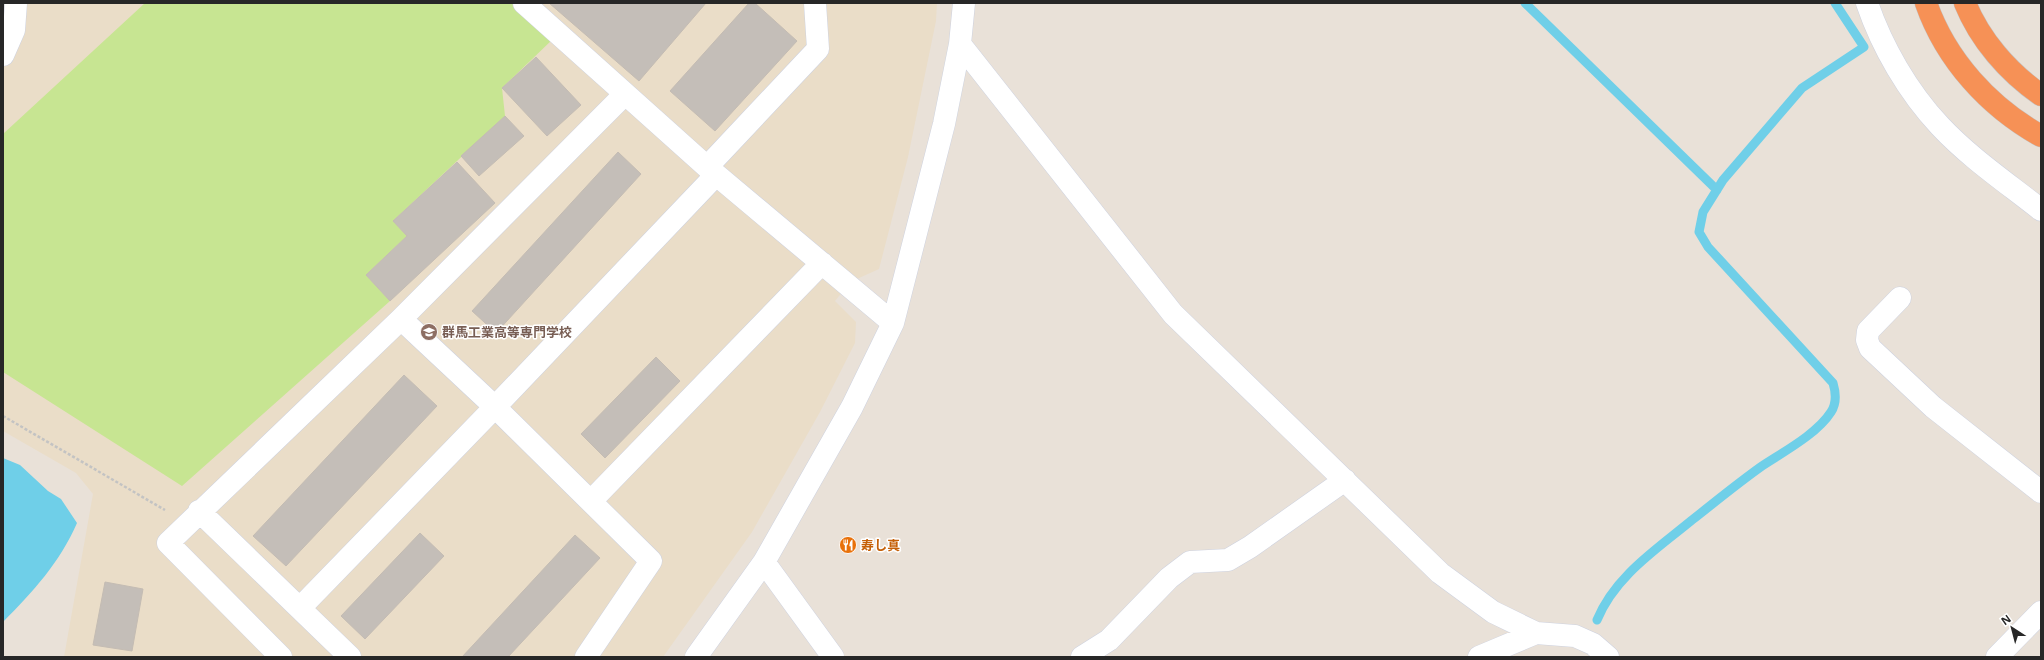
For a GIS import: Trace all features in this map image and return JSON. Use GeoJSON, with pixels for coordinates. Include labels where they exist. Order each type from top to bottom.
{"type":"FeatureCollection","features":[{"type":"Feature","properties":{"kind":"highway"},"geometry":{"type":"LineString","coordinates":[[1926,3],[1938,33],[1961,68],[1984,94],[2004,112],[2041,136]]}},
{"type":"Feature","properties":{"kind":"highway"},"geometry":{"type":"LineString","coordinates":[[1965,3],[1985,39],[2004,64],[2024,83],[2041,94]]}},
{"type":"Feature","properties":{"kind":"street"},"geometry":{"type":"LineString","coordinates":[[3,55],[14,30],[16,3]]}},
{"type":"Feature","properties":{"kind":"street"},"geometry":{"type":"LineString","coordinates":[[524,3],[711,171],[893,322]]}},
{"type":"Feature","properties":{"kind":"street"},"geometry":{"type":"LineString","coordinates":[[300,608],[495,407],[711,171],[818,49],[815,3]]}},
{"type":"Feature","properties":{"kind":"street"},"geometry":{"type":"LineString","coordinates":[[696,657],[764,562],[852,407],[893,322],[944,124],[960,44],[964,3]]}},
{"type":"Feature","properties":{"kind":"street"},"geometry":{"type":"LineString","coordinates":[[1868,3],[1886,48],[1922,104],[1940,126],[1983,166],[2041,210]]}},
{"type":"Feature","properties":{"kind":"street"},"geometry":{"type":"LineString","coordinates":[[960,44],[1173,314],[1440,573],[1493,612],[1536,633],[1575,636],[1593,644],[1608,657]]}},
{"type":"Feature","properties":{"kind":"street"},"geometry":{"type":"LineString","coordinates":[[281,657],[168,543],[193,517],[401,319],[625,94]]}},
{"type":"Feature","properties":{"kind":"street"},"geometry":{"type":"LineString","coordinates":[[591,501],[822,263]]}},
{"type":"Feature","properties":{"kind":"street"},"geometry":{"type":"LineString","coordinates":[[1900,298],[1868,331],[1867,340],[1870,348],[1933,407],[2041,492]]}},
{"type":"Feature","properties":{"kind":"street"},"geometry":{"type":"LineString","coordinates":[[401,319],[495,407],[651,561],[586,657]]}},
{"type":"Feature","properties":{"kind":"street"},"geometry":{"type":"LineString","coordinates":[[1082,657],[1109,640],[1169,578],[1190,562],[1228,560],[1250,547],[1344,480]]}},
{"type":"Feature","properties":{"kind":"street"},"geometry":{"type":"LineString","coordinates":[[193,517],[300,608],[350,657]]}},
{"type":"Feature","properties":{"kind":"street"},"geometry":{"type":"LineString","coordinates":[[764,562],[833,657]]}},
{"type":"Feature","properties":{"kind":"street"},"geometry":{"type":"LineString","coordinates":[[1997,657],[2041,612]]}},
{"type":"Feature","properties":{"kind":"street"},"geometry":{"type":"LineString","coordinates":[[1479,657],[1536,633]]}},
{"type":"Feature","properties":{"kind":"path"},"geometry":{"type":"LineString","coordinates":[[3,416],[193,517]]}},
{"type":"Feature","properties":{"kind":"shaded area","name":"群馬工業高等専門学校"},"geometry":{"type":"Polygon","coordinates":[[[3,3],[937,3],[936,21],[908,157],[879,269],[848,285],[835,301],[856,322],[855,343],[820,412],[752,532],[663,657],[64,657],[93,494],[76,473],[3,431],[3,3]]]}},
{"type":"Feature","properties":{"kind":"green space"},"geometry":{"type":"Polygon","coordinates":[[[145,3],[513,3],[553,39],[502,88],[505,116],[393,221],[407,236],[366,275],[390,301],[182,486],[3,372],[3,134],[145,3]]]}},
{"type":"Feature","properties":{"kind":"water"},"geometry":{"type":"Polygon","coordinates":[[[3,458],[20,465],[48,491],[61,499],[77,523],[54,564],[35,588],[3,622],[3,458]]]}},
{"type":"Feature","properties":{"kind":"building"},"geometry":{"type":"Polygon","coordinates":[[[549,3],[706,3],[639,81],[549,3]]]}},
{"type":"Feature","properties":{"kind":"building"},"geometry":{"type":"Polygon","coordinates":[[[749,3],[755,3],[797,41],[715,131],[670,91],[749,3]]]}},
{"type":"Feature","properties":{"kind":"building"},"geometry":{"type":"Polygon","coordinates":[[[536,57],[581,105],[547,136],[502,88],[536,57]]]}},
{"type":"Feature","properties":{"kind":"building"},"geometry":{"type":"Polygon","coordinates":[[[505,116],[524,136],[479,176],[461,156],[505,116]]]}},
{"type":"Feature","properties":{"kind":"building"},"geometry":{"type":"Polygon","coordinates":[[[618,152],[641,174],[496,333],[472,311],[618,152]]]}},
{"type":"Feature","properties":{"kind":"building"},"geometry":{"type":"Polygon","coordinates":[[[457,162],[495,203],[390,301],[366,275],[407,236],[393,221],[457,162]]]}},
{"type":"Feature","properties":{"kind":"building"},"geometry":{"type":"Polygon","coordinates":[[[656,357],[680,381],[605,458],[581,434],[656,357]]]}},
{"type":"Feature","properties":{"kind":"building"},"geometry":{"type":"Polygon","coordinates":[[[404,375],[437,406],[286,566],[253,536],[404,375]]]}},
{"type":"Feature","properties":{"kind":"building"},"geometry":{"type":"Polygon","coordinates":[[[420,533],[444,556],[365,639],[341,616],[420,533]]]}},
{"type":"Feature","properties":{"kind":"building"},"geometry":{"type":"Polygon","coordinates":[[[575,535],[600,558],[508,657],[462,657],[575,535]]]}},
{"type":"Feature","properties":{"kind":"building"},"geometry":{"type":"Polygon","coordinates":[[[105,582],[143,589],[132,651],[93,645],[105,582]]]}},
{"type":"Feature","properties":{"kind":"waterway"},"geometry":{"type":"LineString","coordinates":[[1525,3],[1717,190]]}},
{"type":"Feature","properties":{"kind":"waterway"},"geometry":{"type":"LineString","coordinates":[[1597,620],[1605,604],[1615,590],[1638,564],[1744,479],[1809,435],[1825,420],[1833,409],[1835,398],[1833,383],[1708,247],[1699,232],[1703,212],[1723,180],[1802,88],[1864,47],[1835,3]]}},
{"type":"Feature","properties":{"kind":"place","name":"群馬工業高等専門学校"},"geometry":{"type":"Point","coordinates":[429,332]}},
{"type":"Feature","properties":{"kind":"place","name":"寿し真"},"geometry":{"type":"Point","coordinates":[848,545]}}]}
